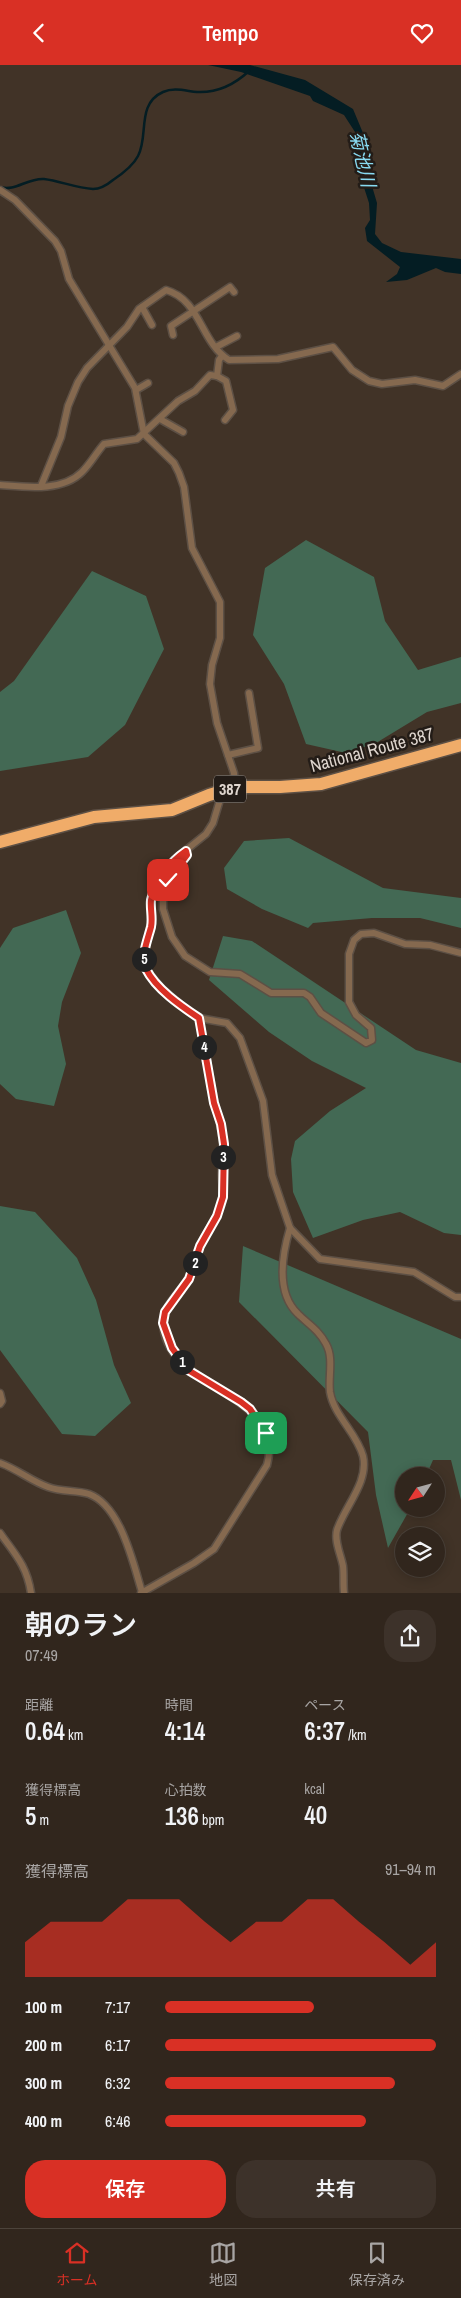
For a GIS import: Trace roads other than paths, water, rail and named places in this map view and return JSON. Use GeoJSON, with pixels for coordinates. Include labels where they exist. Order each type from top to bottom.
{"type":"FeatureCollection","features":[{"type":"Feature","properties":{"kind":"highway","name":"National Route 387"},"geometry":{"type":"LineString","coordinates":[[0,841],[94,817],[172,810],[235,787],[280,787],[321,784],[461,745]]}},
{"type":"Feature","properties":{"kind":"street"},"geometry":{"type":"LineString","coordinates":[[0,190],[15,200],[56,241],[69,279],[136,390],[144,434],[174,463],[179,473],[184,487],[192,548],[220,602],[220,638],[212,665],[210,684],[217,723],[228,755],[235,787]]}},
{"type":"Feature","properties":{"kind":"street"},"geometry":{"type":"LineString","coordinates":[[173,335],[170,326],[230,287],[234,292]]}},
{"type":"Feature","properties":{"kind":"street"},"geometry":{"type":"LineString","coordinates":[[41,486],[61,437],[68,406],[78,382],[87,368],[109,346],[142,307],[166,290],[186,300],[222,356],[229,359],[278,359],[333,347],[352,370],[369,381],[382,384],[414,380],[443,386],[461,374]]}},
{"type":"Feature","properties":{"kind":"street"},"geometry":{"type":"LineString","coordinates":[[142,307],[152,325]]}},
{"type":"Feature","properties":{"kind":"street"},"geometry":{"type":"LineString","coordinates":[[216,347],[237,336]]}},
{"type":"Feature","properties":{"kind":"street"},"geometry":{"type":"LineString","coordinates":[[217,375],[219,360],[222,356]]}},
{"type":"Feature","properties":{"kind":"street"},"geometry":{"type":"LineString","coordinates":[[0,485],[41,486],[65,482],[80,474],[104,444],[137,439],[144,434],[178,401],[195,391],[210,375],[217,375],[226,381],[234,410],[225,420]]}},
{"type":"Feature","properties":{"kind":"street"},"geometry":{"type":"LineString","coordinates":[[136,390],[148,383]]}},
{"type":"Feature","properties":{"kind":"street"},"geometry":{"type":"LineString","coordinates":[[160,419],[183,432]]}},
{"type":"Feature","properties":{"kind":"street"},"geometry":{"type":"LineString","coordinates":[[228,755],[258,748],[249,693]]}},
{"type":"Feature","properties":{"kind":"street"},"geometry":{"type":"LineString","coordinates":[[219,792],[219,803],[213,823],[206,834],[174,859],[161,877],[153,894],[151,902],[152,923],[144,955],[145,968],[161,988],[199,1018],[227,1023],[240,1038],[263,1101],[272,1175],[290,1228],[320,1259],[414,1272],[455,1297],[461,1297]]}},
{"type":"Feature","properties":{"kind":"street"},"geometry":{"type":"LineString","coordinates":[[186,851],[187,855],[168,880],[163,892],[163,909],[172,937],[185,956],[210,972],[240,975],[271,993],[304,993],[310,997],[321,1013],[328,1019],[366,1043],[372,1040],[371,1028],[356,1015],[349,1002],[349,954],[354,940],[361,934],[374,933],[405,944],[430,945],[461,953]]}},
{"type":"Feature","properties":{"kind":"street"},"geometry":{"type":"LineString","coordinates":[[0,1463],[56,1490],[88,1494],[100,1501],[122,1531],[141,1593],[194,1563],[214,1549],[267,1465],[270,1445],[266,1433],[250,1409],[188,1370],[172,1348],[163,1323],[165,1312],[189,1279],[200,1246],[217,1216],[223,1197],[224,1144],[221,1124],[214,1103],[199,1018]]}},
{"type":"Feature","properties":{"kind":"street"},"geometry":{"type":"LineString","coordinates":[[290,1228],[287,1238],[283,1292],[288,1304],[298,1315],[315,1327],[326,1344],[329,1351],[330,1393],[335,1406],[362,1455],[365,1470],[336,1535],[343,1567],[344,1593]]}},
{"type":"Feature","properties":{"kind":"street"},"geometry":{"type":"LineString","coordinates":[[0,1393],[2,1401],[0,1404]]}},
{"type":"Feature","properties":{"kind":"street"},"geometry":{"type":"LineString","coordinates":[[0,1533],[11,1550],[24,1563],[31,1593]]}},
{"type":"Feature","properties":{"kind":"water","name":"菊池川"},"geometry":{"type":"Polygon","coordinates":[[[208,65],[250,65],[305,80],[353,109],[363,133],[366,166],[377,203],[375,234],[382,243],[401,252],[461,259],[461,274],[445,272],[436,268],[407,280],[386,282],[397,274],[400,267],[367,241],[365,228],[370,220],[369,203],[359,172],[355,132],[344,115],[313,101],[310,96],[241,72],[208,65]]]}},
{"type":"Feature","properties":{"kind":"waterway"},"geometry":{"type":"LineString","coordinates":[[0,187],[11,188],[38,179],[96,189],[104,186],[127,169],[138,156],[143,139],[146,112],[149,104],[155,97],[171,90],[211,91],[231,84],[249,71]]}}]}
